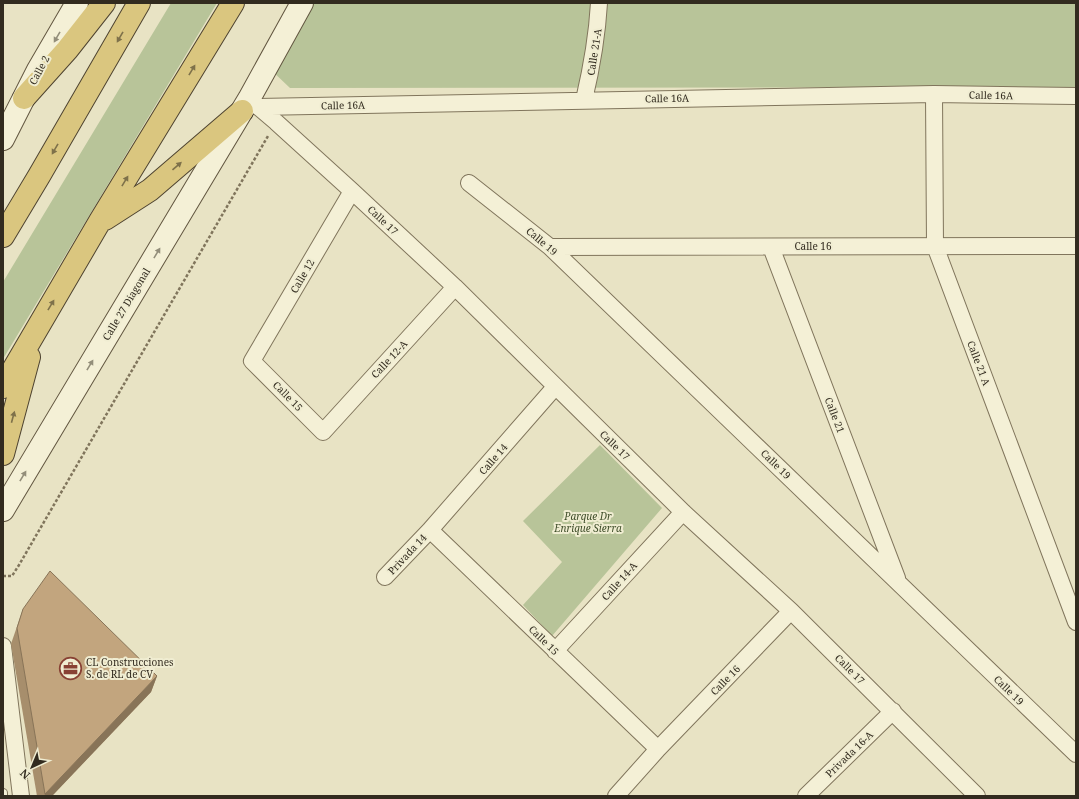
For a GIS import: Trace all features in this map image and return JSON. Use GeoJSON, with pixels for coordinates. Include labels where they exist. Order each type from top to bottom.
{"type":"FeatureCollection","features":[{"type":"Feature","properties":{"kind":"highway"},"geometry":{"type":"LineString","coordinates":[[24,98],[67,50],[104,3]]}},
{"type":"Feature","properties":{"kind":"highway"},"geometry":{"type":"LineString","coordinates":[[3,236],[40,176],[139,3]]}},
{"type":"Feature","properties":{"kind":"highway"},"geometry":{"type":"LineString","coordinates":[[3,386],[100,222],[233,3]]}},
{"type":"Feature","properties":{"kind":"highway"},"geometry":{"type":"LineString","coordinates":[[100,222],[150,190],[250,106]]}},
{"type":"Feature","properties":{"kind":"highway"},"geometry":{"type":"LineString","coordinates":[[3,454],[37,329]]}},
{"type":"Feature","properties":{"kind":"main road","name":"Calle 2"},"geometry":{"type":"LineString","coordinates":[[3,139],[38,70],[77,3]]}},
{"type":"Feature","properties":{"kind":"main road"},"geometry":{"type":"LineString","coordinates":[[250,106],[302,3]]}},
{"type":"Feature","properties":{"kind":"main road","name":"Calle 27 Diagonal"},"geometry":{"type":"LineString","coordinates":[[3,510],[250,106]]}},
{"type":"Feature","properties":{"kind":"street","name":"Calle 21-A"},"geometry":{"type":"LineString","coordinates":[[584,100],[594,62],[600,3]]}},
{"type":"Feature","properties":{"kind":"street","name":"Calle 16A"},"geometry":{"type":"LineString","coordinates":[[250,106],[934,94],[1076,96]]}},
{"type":"Feature","properties":{"kind":"street","name":"Calle 21 A"},"geometry":{"type":"LineString","coordinates":[[934,94],[935,246],[1076,622]]}},
{"type":"Feature","properties":{"kind":"street","name":"Calle 17"},"geometry":{"type":"LineString","coordinates":[[250,106],[276,122],[455,287],[683,512],[791,611],[978,796]]}},
{"type":"Feature","properties":{"kind":"street","name":"Calle 19"},"geometry":{"type":"LineString","coordinates":[[469,183],[550,247],[1076,754]]}},
{"type":"Feature","properties":{"kind":"street","name":"Calle 12"},"geometry":{"type":"LineString","coordinates":[[252,361],[352,191]]}},
{"type":"Feature","properties":{"kind":"street","name":"Calle 16"},"geometry":{"type":"LineString","coordinates":[[550,247],[1076,246]]}},
{"type":"Feature","properties":{"kind":"street","name":"Calle 21"},"geometry":{"type":"LineString","coordinates":[[771,247],[899,583]]}},
{"type":"Feature","properties":{"kind":"street","name":"Calle 12-A"},"geometry":{"type":"LineString","coordinates":[[323,432],[455,287]]}},
{"type":"Feature","properties":{"kind":"street","name":"Calle 15"},"geometry":{"type":"LineString","coordinates":[[252,361],[323,432]]}},
{"type":"Feature","properties":{"kind":"street","name":"Calle 14"},"geometry":{"type":"LineString","coordinates":[[430,530],[555,387]]}},
{"type":"Feature","properties":{"kind":"street","name":"Calle 14-A"},"geometry":{"type":"LineString","coordinates":[[555,651],[683,512]]}},
{"type":"Feature","properties":{"kind":"street","name":"Calle 15"},"geometry":{"type":"LineString","coordinates":[[430,530],[658,749]]}},
{"type":"Feature","properties":{"kind":"street","name":"Privada 14"},"geometry":{"type":"LineString","coordinates":[[385,577],[430,530]]}},
{"type":"Feature","properties":{"kind":"street","name":"Calle 16"},"geometry":{"type":"LineString","coordinates":[[616,796],[658,749],[791,611]]}},
{"type":"Feature","properties":{"kind":"street"},"geometry":{"type":"LineString","coordinates":[[3,646],[21,796]]}},
{"type":"Feature","properties":{"kind":"street","name":"Privada 16-A"},"geometry":{"type":"LineString","coordinates":[[806,796],[893,711]]}},
{"type":"Feature","properties":{"kind":"path"},"geometry":{"type":"LineString","coordinates":[[3,576],[12,576],[19,566],[276,122]]}},
{"type":"Feature","properties":{"kind":"green space"},"geometry":{"type":"Polygon","coordinates":[[[171,3],[217,3],[3,359],[3,282],[171,3]]]}},
{"type":"Feature","properties":{"kind":"green space"},"geometry":{"type":"Polygon","coordinates":[[[308,3],[1076,3],[1076,87],[290,88],[269,68],[308,3]]]}},
{"type":"Feature","properties":{"kind":"green space","name":"Parque Dr Enrique Sierra"},"geometry":{"type":"Polygon","coordinates":[[[600,445],[662,508],[552,636],[523,605],[562,562],[523,521],[600,445]]]}},
{"type":"Feature","properties":{"kind":"building","name":"CL Construcciones S. de RL de CV"},"geometry":{"type":"Polygon","coordinates":[[[50,571],[157,676],[45,794],[17,628],[23,609],[50,571]]]}},
{"type":"Feature","properties":{"kind":"place","name":"CL Construcciones S. de RL de CV"},"geometry":{"type":"Point","coordinates":[71,668]}}]}
